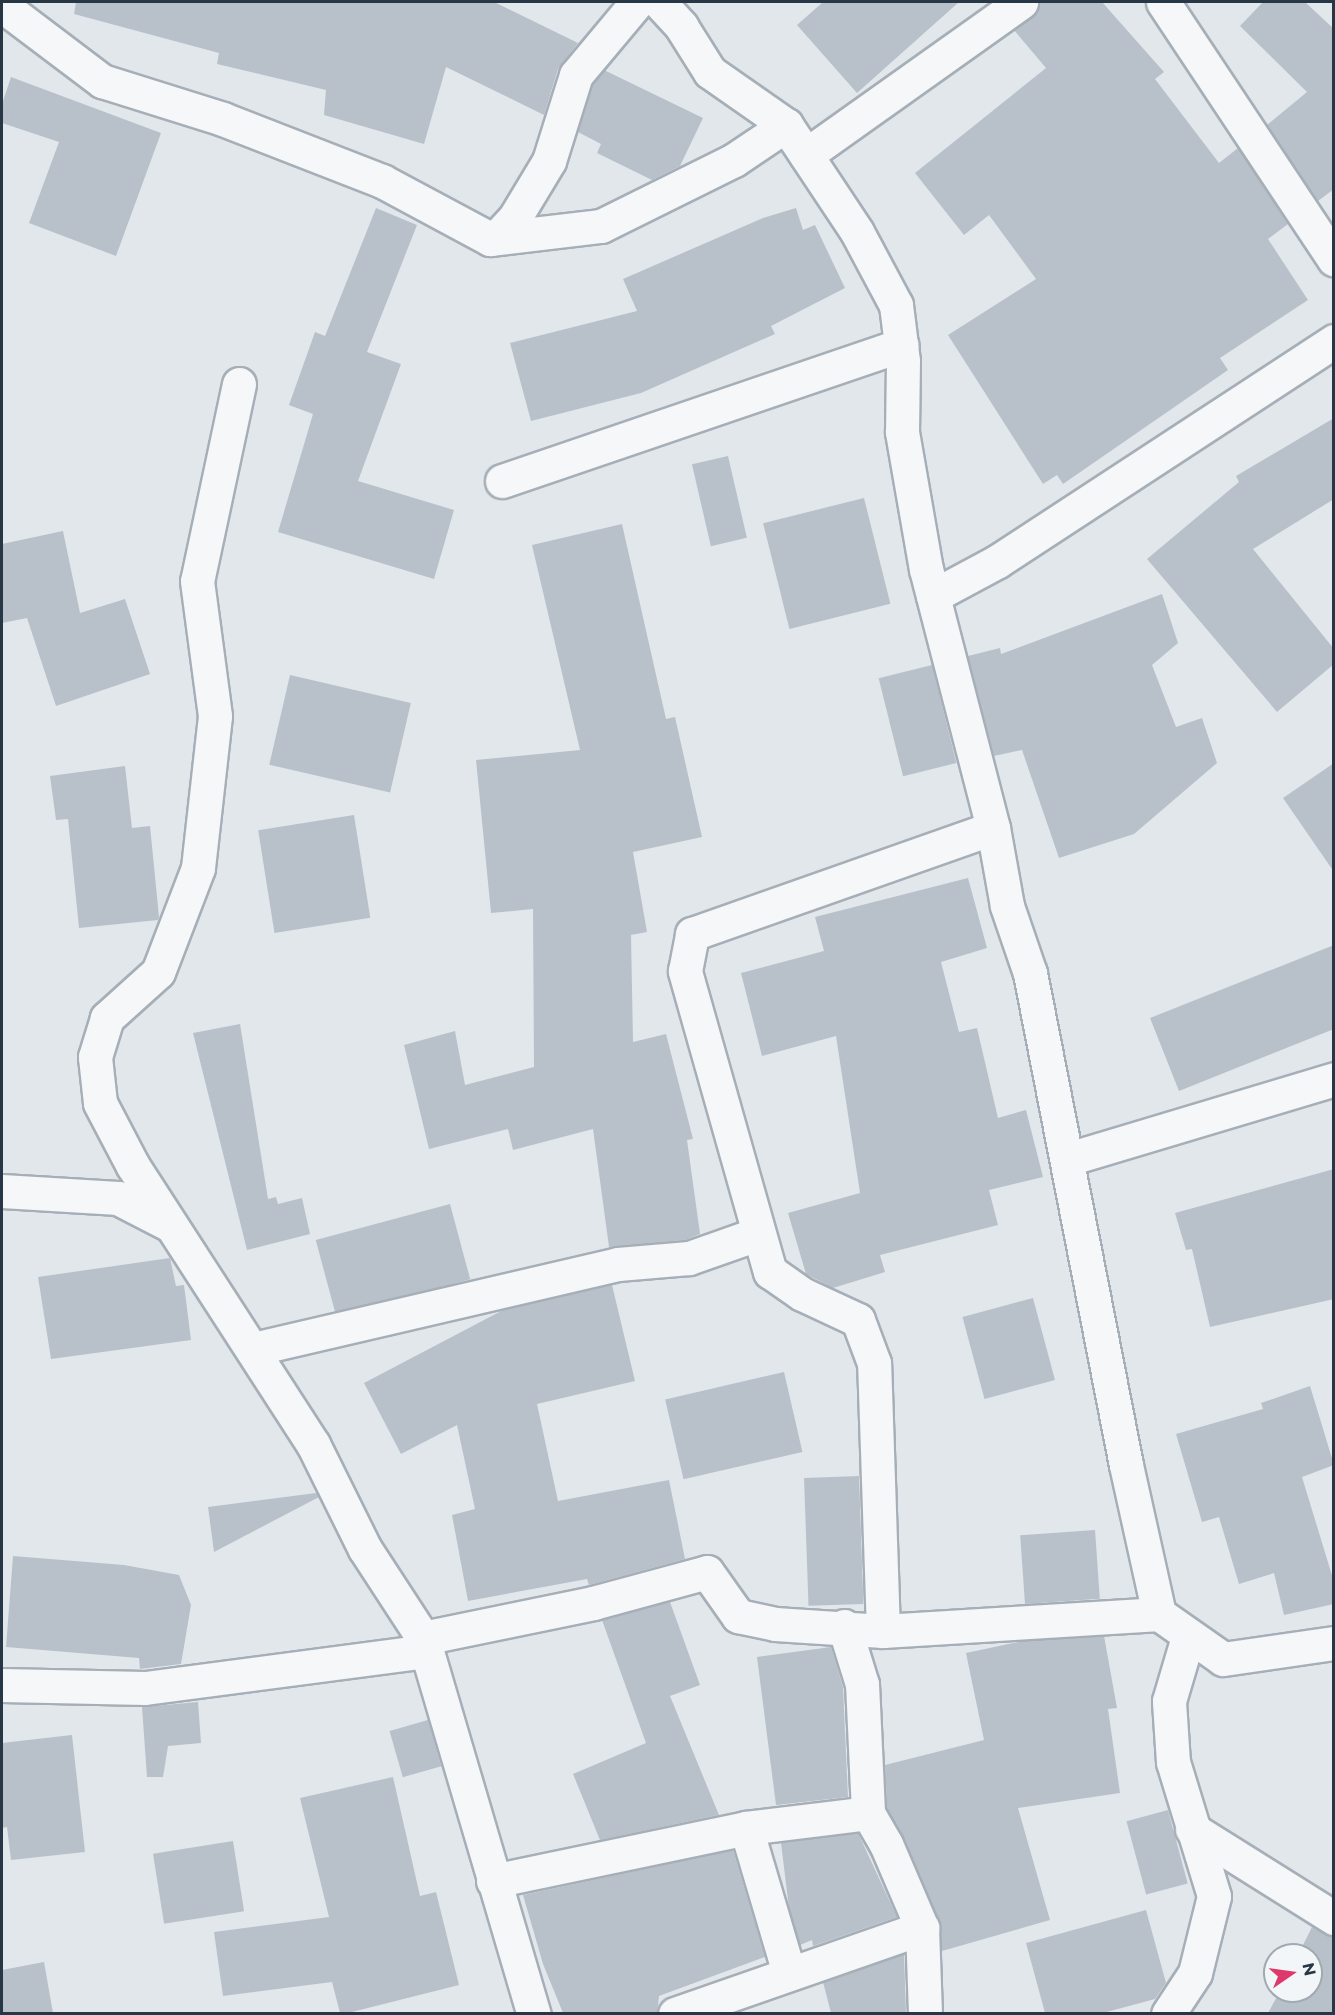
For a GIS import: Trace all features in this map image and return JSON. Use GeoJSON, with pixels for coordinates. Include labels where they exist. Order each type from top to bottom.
{"type":"FeatureCollection","features":[{"type":"Feature","properties":{"kind":"street"},"geometry":{"type":"LineString","coordinates":[[496,238],[514,219],[549,161],[576,75],[637,2]]}},
{"type":"Feature","properties":{"kind":"street"},"geometry":{"type":"LineString","coordinates":[[659,2],[681,26],[710,72],[786,125],[858,232],[896,305],[901,345],[902,432],[933,597],[993,828],[1007,906],[1030,974],[1126,1464],[1159,1614],[1188,1637],[1223,1659],[1334,1643]]}},
{"type":"Feature","properties":{"kind":"street"},"geometry":{"type":"LineString","coordinates":[[806,155],[1021,2]]}},
{"type":"Feature","properties":{"kind":"street"},"geometry":{"type":"LineString","coordinates":[[1163,2],[1329,244]]}},
{"type":"Feature","properties":{"kind":"street"},"geometry":{"type":"LineString","coordinates":[[12,13],[102,81],[223,119],[382,181],[490,239],[600,226],[734,160],[786,125]]}},
{"type":"Feature","properties":{"kind":"street"},"geometry":{"type":"LineString","coordinates":[[933,597],[998,561],[1334,341]]}},
{"type":"Feature","properties":{"kind":"street"},"geometry":{"type":"LineString","coordinates":[[502,481],[901,345]]}},
{"type":"Feature","properties":{"kind":"street"},"geometry":{"type":"LineString","coordinates":[[239,384],[198,581],[214,716],[198,868],[158,972],[107,1018],[94,1057],[100,1103],[133,1166],[254,1349],[313,1444],[365,1549],[425,1645],[493,1881],[534,2013]]}},
{"type":"Feature","properties":{"kind":"street"},"geometry":{"type":"LineString","coordinates":[[883,1631],[874,1363],[858,1320],[802,1294],[770,1272],[757,1234],[685,971],[692,934],[993,828]]}},
{"type":"Feature","properties":{"kind":"street"},"geometry":{"type":"LineString","coordinates":[[1068,1159],[1334,1079]]}},
{"type":"Feature","properties":{"kind":"street"},"geometry":{"type":"LineString","coordinates":[[118,1198],[133,1166]]}},
{"type":"Feature","properties":{"kind":"street"},"geometry":{"type":"LineString","coordinates":[[2,1191],[118,1198],[171,1225]]}},
{"type":"Feature","properties":{"kind":"street"},"geometry":{"type":"LineString","coordinates":[[254,1349],[618,1264],[689,1258],[757,1234]]}},
{"type":"Feature","properties":{"kind":"street"},"geometry":{"type":"LineString","coordinates":[[2,1685],[146,1688],[425,1645],[707,1572],[738,1616],[776,1624],[844,1626],[883,1631],[1159,1614]]}},
{"type":"Feature","properties":{"kind":"street"},"geometry":{"type":"LineString","coordinates":[[844,1626],[862,1684],[868,1813],[886,1844],[922,1928],[925,2013]]}},
{"type":"Feature","properties":{"kind":"street"},"geometry":{"type":"LineString","coordinates":[[1168,2013],[1195,1973],[1214,1896],[1173,1762],[1169,1701],[1188,1637]]}},
{"type":"Feature","properties":{"kind":"street"},"geometry":{"type":"LineString","coordinates":[[493,1881],[746,1828],[868,1813]]}},
{"type":"Feature","properties":{"kind":"street"},"geometry":{"type":"LineString","coordinates":[[746,1828],[789,1973]]}},
{"type":"Feature","properties":{"kind":"street"},"geometry":{"type":"LineString","coordinates":[[1192,1829],[1334,1918]]}},
{"type":"Feature","properties":{"kind":"street"},"geometry":{"type":"LineString","coordinates":[[675,2013],[922,1928]]}},
{"type":"Feature","properties":{"kind":"building"},"geometry":{"type":"Polygon","coordinates":[[[76,2],[494,2],[578,43],[558,69],[544,115],[446,67],[424,144],[324,115],[326,90],[217,64],[219,53],[74,14],[76,2]]]}},
{"type":"Feature","properties":{"kind":"building"},"geometry":{"type":"Polygon","coordinates":[[[823,2],[959,2],[857,93],[797,25],[823,2]]]}},
{"type":"Feature","properties":{"kind":"building"},"geometry":{"type":"Polygon","coordinates":[[[1040,2],[1102,2],[1164,72],[1155,79],[1219,163],[1238,148],[1288,224],[1268,239],[1308,300],[1220,358],[1228,370],[1063,484],[1057,475],[1043,484],[948,335],[1036,279],[989,215],[964,235],[915,173],[1046,68],[1014,30],[1032,17],[1040,2]]]}},
{"type":"Feature","properties":{"kind":"building"},"geometry":{"type":"Polygon","coordinates":[[[1263,2],[1305,2],[1334,29],[1334,189],[1318,201],[1267,125],[1307,92],[1240,26],[1263,2]]]}},
{"type":"Feature","properties":{"kind":"building"},"geometry":{"type":"Polygon","coordinates":[[[604,70],[703,118],[680,166],[652,180],[597,153],[601,144],[578,132],[593,84],[604,70]]]}},
{"type":"Feature","properties":{"kind":"building"},"geometry":{"type":"Polygon","coordinates":[[[11,77],[161,133],[116,256],[29,223],[59,142],[2,123],[2,104],[11,77]]]}},
{"type":"Feature","properties":{"kind":"building"},"geometry":{"type":"Polygon","coordinates":[[[376,208],[417,225],[367,352],[401,364],[358,481],[454,510],[434,579],[278,532],[313,414],[289,405],[315,332],[325,336],[376,208]]]}},
{"type":"Feature","properties":{"kind":"building"},"geometry":{"type":"Polygon","coordinates":[[[796,208],[803,230],[815,225],[845,288],[771,326],[775,334],[641,393],[531,421],[510,343],[637,311],[623,279],[763,218],[796,208]]]}},
{"type":"Feature","properties":{"kind":"building"},"geometry":{"type":"Polygon","coordinates":[[[1334,418],[1334,499],[1253,549],[1334,649],[1334,664],[1277,712],[1147,559],[1239,482],[1236,476],[1334,418]]]}},
{"type":"Feature","properties":{"kind":"building"},"geometry":{"type":"Polygon","coordinates":[[[728,456],[747,538],[711,546],[692,464],[728,456]]]}},
{"type":"Feature","properties":{"kind":"building"},"geometry":{"type":"Polygon","coordinates":[[[864,498],[890,604],[789,629],[763,523],[864,498]]]}},
{"type":"Feature","properties":{"kind":"building"},"geometry":{"type":"Polygon","coordinates":[[[622,524],[666,719],[675,717],[702,837],[633,852],[647,932],[631,935],[633,1042],[666,1034],[693,1139],[687,1140],[700,1234],[685,1240],[609,1247],[593,1129],[513,1150],[508,1129],[429,1149],[404,1045],[455,1031],[465,1085],[534,1067],[533,909],[491,913],[476,760],[580,750],[532,545],[622,524]]]}},
{"type":"Feature","properties":{"kind":"building"},"geometry":{"type":"Polygon","coordinates":[[[63,531],[80,613],[125,599],[150,674],[56,706],[27,618],[2,623],[2,544],[63,531]]]}},
{"type":"Feature","properties":{"kind":"building"},"geometry":{"type":"Polygon","coordinates":[[[1162,594],[1178,643],[1152,665],[1176,727],[1202,718],[1217,763],[1134,834],[1059,858],[1022,750],[994,756],[968,656],[1000,648],[1001,654],[1162,594]]]}},
{"type":"Feature","properties":{"kind":"building"},"geometry":{"type":"Polygon","coordinates":[[[932,665],[956,763],[903,776],[879,678],[932,665]]]}},
{"type":"Feature","properties":{"kind":"building"},"geometry":{"type":"Polygon","coordinates":[[[290,675],[411,703],[390,793],[269,765],[290,675]]]}},
{"type":"Feature","properties":{"kind":"building"},"geometry":{"type":"Polygon","coordinates":[[[1334,763],[1334,872],[1283,798],[1334,763]]]}},
{"type":"Feature","properties":{"kind":"building"},"geometry":{"type":"Polygon","coordinates":[[[125,766],[132,828],[150,826],[159,917],[158,920],[79,928],[68,819],[56,820],[50,776],[125,766]]]}},
{"type":"Feature","properties":{"kind":"building"},"geometry":{"type":"Polygon","coordinates":[[[354,815],[370,918],[274,933],[258,830],[354,815]]]}},
{"type":"Feature","properties":{"kind":"building"},"geometry":{"type":"Polygon","coordinates":[[[968,878],[987,948],[941,962],[959,1032],[977,1028],[998,1118],[1026,1110],[1043,1177],[989,1190],[998,1225],[880,1255],[885,1272],[833,1288],[806,1274],[788,1213],[860,1193],[836,1036],[762,1056],[741,973],[824,951],[815,917],[968,878]]]}},
{"type":"Feature","properties":{"kind":"building"},"geometry":{"type":"Polygon","coordinates":[[[1334,945],[1334,1029],[1179,1091],[1150,1018],[1334,945]]]}},
{"type":"Feature","properties":{"kind":"building"},"geometry":{"type":"Polygon","coordinates":[[[240,1024],[268,1199],[276,1197],[278,1204],[302,1198],[310,1234],[247,1250],[193,1033],[240,1024]]]}},
{"type":"Feature","properties":{"kind":"building"},"geometry":{"type":"Polygon","coordinates":[[[1334,1169],[1334,1299],[1210,1327],[1192,1249],[1186,1250],[1175,1213],[1334,1169]]]}},
{"type":"Feature","properties":{"kind":"building"},"geometry":{"type":"Polygon","coordinates":[[[450,1204],[470,1279],[336,1315],[316,1240],[450,1204]]]}},
{"type":"Feature","properties":{"kind":"building"},"geometry":{"type":"Polygon","coordinates":[[[170,1258],[176,1286],[184,1285],[191,1340],[51,1359],[38,1277],[170,1258]]]}},
{"type":"Feature","properties":{"kind":"building"},"geometry":{"type":"Polygon","coordinates":[[[612,1285],[635,1381],[537,1404],[558,1501],[669,1480],[685,1559],[589,1585],[587,1579],[468,1601],[452,1515],[475,1509],[457,1425],[401,1454],[364,1383],[505,1309],[612,1285]]]}},
{"type":"Feature","properties":{"kind":"building"},"geometry":{"type":"Polygon","coordinates":[[[1033,1298],[1055,1380],[984,1399],[962,1317],[1033,1298]]]}},
{"type":"Feature","properties":{"kind":"building"},"geometry":{"type":"Polygon","coordinates":[[[784,1372],[802,1452],[684,1479],[665,1399],[784,1372]]]}},
{"type":"Feature","properties":{"kind":"building"},"geometry":{"type":"Polygon","coordinates":[[[1310,1386],[1334,1465],[1302,1477],[1334,1582],[1334,1604],[1284,1615],[1274,1573],[1239,1584],[1219,1517],[1202,1522],[1176,1434],[1263,1409],[1261,1403],[1310,1386]]]}},
{"type":"Feature","properties":{"kind":"building"},"geometry":{"type":"Polygon","coordinates":[[[859,1476],[863,1604],[809,1606],[804,1478],[859,1476]]]}},
{"type":"Feature","properties":{"kind":"building"},"geometry":{"type":"Polygon","coordinates":[[[316,1493],[319,1497],[214,1552],[208,1507],[316,1493]]]}},
{"type":"Feature","properties":{"kind":"building"},"geometry":{"type":"Polygon","coordinates":[[[1095,1530],[1100,1599],[1025,1604],[1020,1535],[1095,1530]]]}},
{"type":"Feature","properties":{"kind":"building"},"geometry":{"type":"Polygon","coordinates":[[[13,1556],[124,1565],[179,1575],[191,1605],[181,1664],[140,1669],[139,1658],[6,1647],[13,1556]]]}},
{"type":"Feature","properties":{"kind":"building"},"geometry":{"type":"Polygon","coordinates":[[[670,1602],[700,1685],[670,1696],[719,1815],[600,1840],[573,1774],[646,1743],[602,1620],[670,1602]]]}},
{"type":"Feature","properties":{"kind":"building"},"geometry":{"type":"Polygon","coordinates":[[[1104,1636],[1117,1708],[1108,1709],[1120,1793],[1018,1808],[1050,1920],[942,1951],[939,1921],[887,1808],[885,1765],[984,1740],[966,1653],[1023,1641],[1104,1636]]]}},
{"type":"Feature","properties":{"kind":"building"},"geometry":{"type":"Polygon","coordinates":[[[831,1647],[843,1687],[848,1797],[776,1805],[757,1657],[831,1647]]]}},
{"type":"Feature","properties":{"kind":"building"},"geometry":{"type":"Polygon","coordinates":[[[198,1702],[201,1743],[168,1746],[163,1777],[147,1777],[142,1707],[198,1702]]]}},
{"type":"Feature","properties":{"kind":"building"},"geometry":{"type":"Polygon","coordinates":[[[428,1720],[441,1766],[403,1777],[390,1731],[428,1720]]]}},
{"type":"Feature","properties":{"kind":"building"},"geometry":{"type":"Polygon","coordinates":[[[72,1735],[85,1852],[11,1860],[7,1827],[2,1828],[2,1743],[72,1735]]]}},
{"type":"Feature","properties":{"kind":"building"},"geometry":{"type":"Polygon","coordinates":[[[393,1777],[420,1896],[436,1892],[459,1985],[348,2013],[340,2013],[332,1982],[223,1996],[214,1932],[329,1917],[300,1798],[393,1777]]]}},
{"type":"Feature","properties":{"kind":"building"},"geometry":{"type":"Polygon","coordinates":[[[1168,1810],[1188,1883],[1146,1895],[1126,1821],[1168,1810]]]}},
{"type":"Feature","properties":{"kind":"building"},"geometry":{"type":"Polygon","coordinates":[[[858,1833],[897,1917],[813,1946],[812,1940],[800,1945],[789,1908],[781,1843],[858,1833]]]}},
{"type":"Feature","properties":{"kind":"building"},"geometry":{"type":"Polygon","coordinates":[[[233,1841],[244,1911],[164,1924],[153,1854],[233,1841]]]}},
{"type":"Feature","properties":{"kind":"building"},"geometry":{"type":"Polygon","coordinates":[[[733,1850],[765,1957],[659,1996],[657,2013],[563,2013],[543,1964],[523,1895],[733,1850]]]}},
{"type":"Feature","properties":{"kind":"building"},"geometry":{"type":"Polygon","coordinates":[[[1146,1910],[1166,1983],[1155,1999],[1103,2013],[1045,2013],[1026,1943],[1146,1910]]]}},
{"type":"Feature","properties":{"kind":"building"},"geometry":{"type":"Polygon","coordinates":[[[1312,1927],[1334,1937],[1334,2013],[1268,2013],[1273,2003],[1323,2003],[1323,1943],[1304,1943],[1312,1927]]]}},
{"type":"Feature","properties":{"kind":"building"},"geometry":{"type":"Polygon","coordinates":[[[904,1954],[906,2013],[831,2013],[823,1982],[904,1954]]]}},
{"type":"Feature","properties":{"kind":"building"},"geometry":{"type":"Polygon","coordinates":[[[44,1962],[53,2013],[2,2013],[2,1970],[44,1962]]]}}]}
